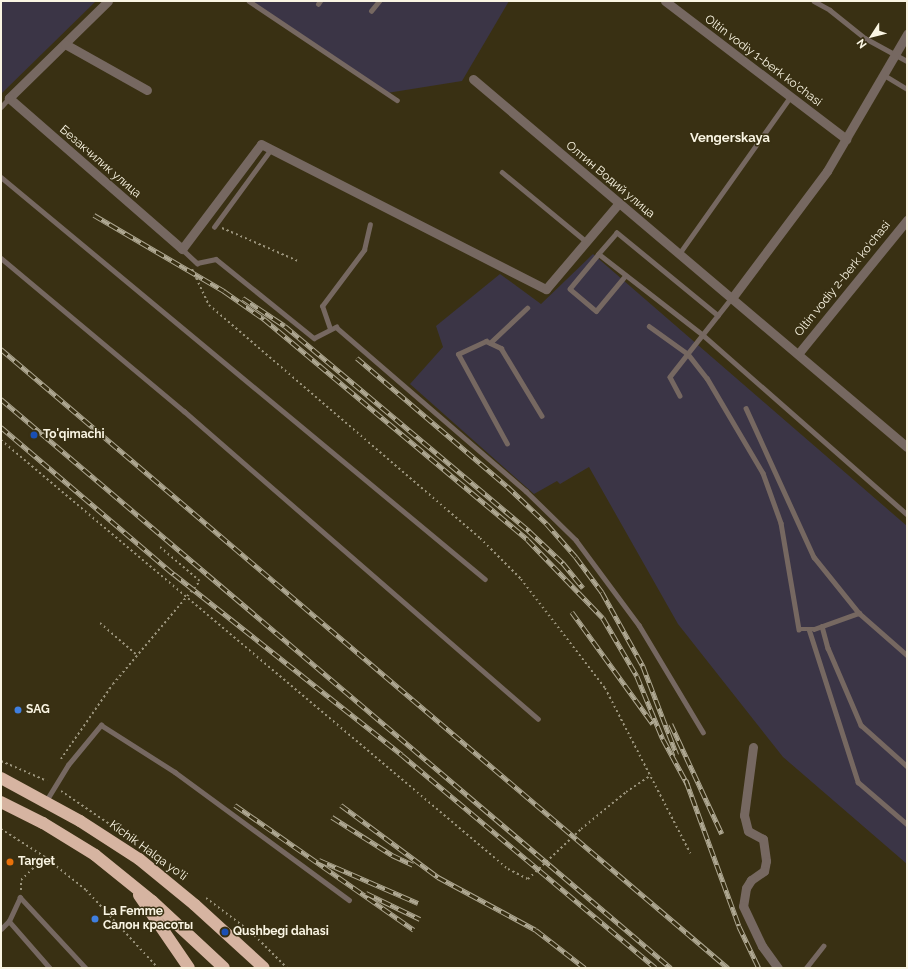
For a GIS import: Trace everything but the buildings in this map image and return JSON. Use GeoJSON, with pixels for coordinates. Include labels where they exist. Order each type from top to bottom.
{"type":"FeatureCollection","features":[{"type":"Feature","properties":{"kind":"highway","name":"Kichik Halqa yo'li"},"geometry":{"type":"LineString","coordinates":[[1,778],[46,801],[112,841],[165,878],[264,968]]}},
{"type":"Feature","properties":{"kind":"highway"},"geometry":{"type":"LineString","coordinates":[[1,802],[79,844],[127,880],[224,968]]}},
{"type":"Feature","properties":{"kind":"highway"},"geometry":{"type":"LineString","coordinates":[[127,880],[189,968]]}},
{"type":"Feature","properties":{"kind":"street"},"geometry":{"type":"LineString","coordinates":[[9,98],[108,1]]}},
{"type":"Feature","properties":{"kind":"street","name":"Oltin vodiy 1-berk ko'chasi"},"geometry":{"type":"LineString","coordinates":[[666,1],[846,139]]}},
{"type":"Feature","properties":{"kind":"street"},"geometry":{"type":"LineString","coordinates":[[732,298],[827,171],[907,34]]}},
{"type":"Feature","properties":{"kind":"street"},"geometry":{"type":"LineString","coordinates":[[65,44],[147,90]]}},
{"type":"Feature","properties":{"kind":"street","name":"Олтин Водий улица"},"geometry":{"type":"LineString","coordinates":[[473,79],[907,447]]}},
{"type":"Feature","properties":{"kind":"street","name":"Безакчилик улица"},"geometry":{"type":"LineString","coordinates":[[9,98],[182,249]]}},
{"type":"Feature","properties":{"kind":"street"},"geometry":{"type":"LineString","coordinates":[[182,249],[261,144],[546,289],[619,203]]}},
{"type":"Feature","properties":{"kind":"street","name":"Oltin vodiy 2-berk ko'chasi"},"geometry":{"type":"LineString","coordinates":[[798,354],[907,220]]}},
{"type":"Feature","properties":{"kind":"street"},"geometry":{"type":"LineString","coordinates":[[753,747],[744,815],[748,831],[763,839],[766,861],[764,871],[751,880],[746,888],[743,906],[762,946],[778,968]]}},
{"type":"Feature","properties":{"kind":"lane"},"geometry":{"type":"LineString","coordinates":[[249,1],[397,100]]}},
{"type":"Feature","properties":{"kind":"lane"},"geometry":{"type":"LineString","coordinates":[[371,11],[379,1]]}},
{"type":"Feature","properties":{"kind":"lane"},"geometry":{"type":"LineString","coordinates":[[814,1],[830,10],[865,38],[896,54],[907,62]]}},
{"type":"Feature","properties":{"kind":"lane"},"geometry":{"type":"LineString","coordinates":[[884,75],[907,89]]}},
{"type":"Feature","properties":{"kind":"lane"},"geometry":{"type":"LineString","coordinates":[[680,254],[790,97]]}},
{"type":"Feature","properties":{"kind":"lane"},"geometry":{"type":"LineString","coordinates":[[1,107],[9,98]]}},
{"type":"Feature","properties":{"kind":"lane"},"geometry":{"type":"LineString","coordinates":[[214,227],[271,149]]}},
{"type":"Feature","properties":{"kind":"lane"},"geometry":{"type":"LineString","coordinates":[[502,172],[587,242]]}},
{"type":"Feature","properties":{"kind":"lane"},"geometry":{"type":"LineString","coordinates":[[1,177],[485,579]]}},
{"type":"Feature","properties":{"kind":"lane"},"geometry":{"type":"LineString","coordinates":[[330,329],[322,306],[364,250],[370,225]]}},
{"type":"Feature","properties":{"kind":"lane"},"geometry":{"type":"LineString","coordinates":[[625,276],[596,311],[570,289],[617,233],[718,316]]}},
{"type":"Feature","properties":{"kind":"lane"},"geometry":{"type":"LineString","coordinates":[[182,249],[197,263],[216,259],[314,338],[336,326],[526,491],[576,540],[639,625],[703,732]]}},
{"type":"Feature","properties":{"kind":"lane"},"geometry":{"type":"LineString","coordinates":[[599,254],[625,276],[703,335],[907,514]]}},
{"type":"Feature","properties":{"kind":"lane"},"geometry":{"type":"LineString","coordinates":[[1,258],[184,411],[538,719]]}},
{"type":"Feature","properties":{"kind":"lane"},"geometry":{"type":"LineString","coordinates":[[680,396],[670,377],[732,298]]}},
{"type":"Feature","properties":{"kind":"lane"},"geometry":{"type":"LineString","coordinates":[[490,343],[527,308]]}},
{"type":"Feature","properties":{"kind":"lane"},"geometry":{"type":"LineString","coordinates":[[649,326],[688,354],[707,378],[763,473],[781,523],[799,629],[809,629],[822,626],[859,613]]}},
{"type":"Feature","properties":{"kind":"lane"},"geometry":{"type":"LineString","coordinates":[[507,444],[458,354],[486,341],[501,348],[542,416]]}},
{"type":"Feature","properties":{"kind":"lane"},"geometry":{"type":"LineString","coordinates":[[746,408],[814,557],[859,613],[907,655]]}},
{"type":"Feature","properties":{"kind":"lane"},"geometry":{"type":"LineString","coordinates":[[822,626],[861,725],[907,766]]}},
{"type":"Feature","properties":{"kind":"lane"},"geometry":{"type":"LineString","coordinates":[[809,629],[858,782],[907,824]]}},
{"type":"Feature","properties":{"kind":"lane"},"geometry":{"type":"LineString","coordinates":[[46,801],[68,765],[101,725],[175,772],[349,900]]}},
{"type":"Feature","properties":{"kind":"lane"},"geometry":{"type":"LineString","coordinates":[[1,929],[10,921],[20,897],[86,968]]}},
{"type":"Feature","properties":{"kind":"lane"},"geometry":{"type":"LineString","coordinates":[[10,921],[50,968]]}},
{"type":"Feature","properties":{"kind":"lane"},"geometry":{"type":"LineString","coordinates":[[806,968],[823,946]]}},
{"type":"Feature","properties":{"kind":"path"},"geometry":{"type":"LineString","coordinates":[[214,227],[229,230],[298,261]]}},
{"type":"Feature","properties":{"kind":"path"},"geometry":{"type":"LineString","coordinates":[[192,266],[192,273],[209,305],[480,538],[521,579],[605,688],[690,853]]}},
{"type":"Feature","properties":{"kind":"path"},"geometry":{"type":"LineString","coordinates":[[1,440],[508,869],[528,879],[581,829],[626,792],[651,776]]}},
{"type":"Feature","properties":{"kind":"path"},"geometry":{"type":"LineString","coordinates":[[61,759],[113,684],[200,581],[160,547]]}},
{"type":"Feature","properties":{"kind":"path"},"geometry":{"type":"LineString","coordinates":[[100,622],[138,656]]}},
{"type":"Feature","properties":{"kind":"path"},"geometry":{"type":"LineString","coordinates":[[1,761],[47,782]]}},
{"type":"Feature","properties":{"kind":"path"},"geometry":{"type":"LineString","coordinates":[[1,830],[45,857],[86,890],[158,968]]}},
{"type":"Feature","properties":{"kind":"path"},"geometry":{"type":"LineString","coordinates":[[20,897],[21,880],[45,857]]}},
{"type":"Feature","properties":{"kind":"shaded area"},"geometry":{"type":"Polygon","coordinates":[[[1,1],[96,1],[1,94],[1,1]]]}},
{"type":"Feature","properties":{"kind":"shaded area"},"geometry":{"type":"Polygon","coordinates":[[[251,1],[509,1],[462,81],[387,93],[251,1]]]}},
{"type":"Feature","properties":{"kind":"shaded area"},"geometry":{"type":"Polygon","coordinates":[[[593,254],[907,526],[907,864],[783,757],[678,624],[589,467],[560,484],[557,481],[534,494],[410,384],[443,347],[436,326],[500,274],[541,304],[593,254]]]}},
{"type":"Feature","properties":{"kind":"railway"},"geometry":{"type":"LineString","coordinates":[[94,215],[224,291],[264,319],[528,540],[603,618],[637,676],[663,739],[688,785]]}},
{"type":"Feature","properties":{"kind":"railway"},"geometry":{"type":"LineString","coordinates":[[243,298],[285,326],[529,531],[563,563],[583,588]]}},
{"type":"Feature","properties":{"kind":"railway"},"geometry":{"type":"LineString","coordinates":[[1,349],[728,968]]}},
{"type":"Feature","properties":{"kind":"railway"},"geometry":{"type":"LineString","coordinates":[[357,358],[507,486],[547,524],[576,557],[602,592],[643,666],[677,755]]}},
{"type":"Feature","properties":{"kind":"railway"},"geometry":{"type":"LineString","coordinates":[[1,399],[671,968]]}},
{"type":"Feature","properties":{"kind":"railway"},"geometry":{"type":"LineString","coordinates":[[1,427],[174,574],[402,755],[656,968]]}},
{"type":"Feature","properties":{"kind":"railway"},"geometry":{"type":"LineString","coordinates":[[572,612],[653,724]]}},
{"type":"Feature","properties":{"kind":"railway"},"geometry":{"type":"LineString","coordinates":[[671,724],[722,834]]}},
{"type":"Feature","properties":{"kind":"railway"},"geometry":{"type":"LineString","coordinates":[[686,780],[739,926],[759,968]]}},
{"type":"Feature","properties":{"kind":"railway"},"geometry":{"type":"LineString","coordinates":[[235,805],[414,930]]}},
{"type":"Feature","properties":{"kind":"railway"},"geometry":{"type":"LineString","coordinates":[[341,805],[438,877],[536,930],[585,968]]}},
{"type":"Feature","properties":{"kind":"railway"},"geometry":{"type":"LineString","coordinates":[[332,817],[392,855],[413,865]]}},
{"type":"Feature","properties":{"kind":"railway"},"geometry":{"type":"LineString","coordinates":[[319,860],[418,903]]}},
{"type":"Feature","properties":{"kind":"railway"},"geometry":{"type":"LineString","coordinates":[[366,893],[420,919]]}},
{"type":"Feature","properties":{"kind":"place","name":"To'qimachi"},"geometry":{"type":"Point","coordinates":[34,435]}},
{"type":"Feature","properties":{"kind":"place","name":"SAG"},"geometry":{"type":"Point","coordinates":[18,710]}},
{"type":"Feature","properties":{"kind":"place","name":"Target"},"geometry":{"type":"Point","coordinates":[10,862]}},
{"type":"Feature","properties":{"kind":"place","name":"La Femme Салон красоты"},"geometry":{"type":"Point","coordinates":[95,919]}},
{"type":"Feature","properties":{"kind":"place","name":"Qushbegi dahasi"},"geometry":{"type":"Point","coordinates":[225,932]}},
{"type":"Feature","properties":{"kind":"district","name":"Vengerskaya"},"geometry":{"type":"Point","coordinates":[730,138]}}]}
